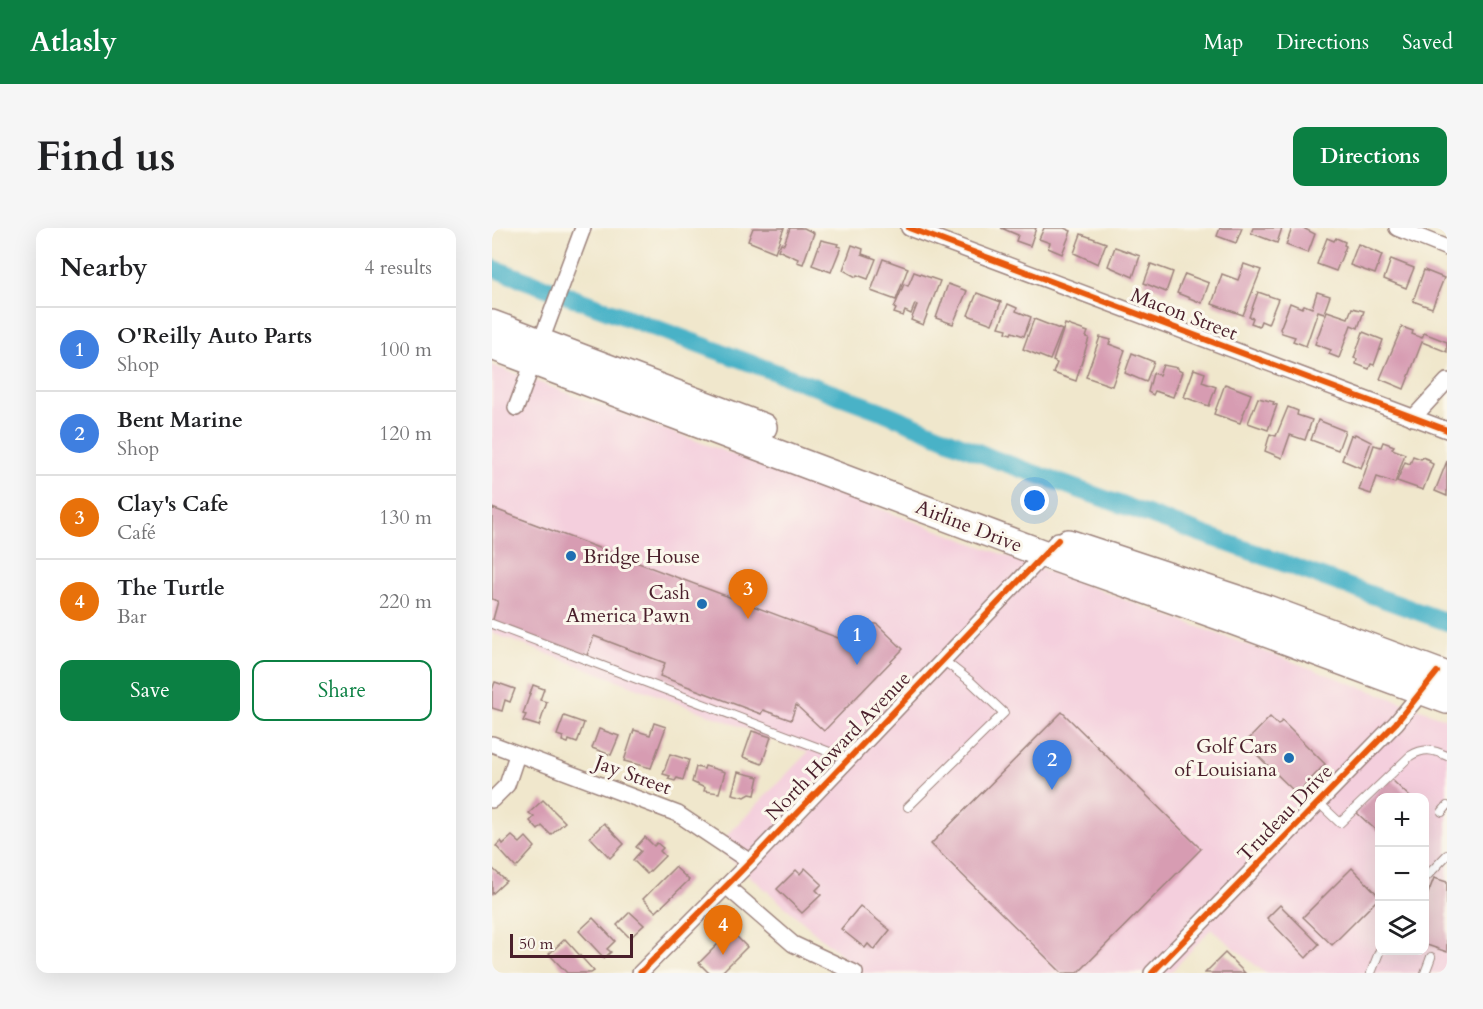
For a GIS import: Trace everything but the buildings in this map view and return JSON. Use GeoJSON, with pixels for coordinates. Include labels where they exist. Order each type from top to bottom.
{"type":"FeatureCollection","features":[{"type":"Feature","properties":{"kind":"highway","name":"Airline Drive"},"geometry":{"type":"LineString","coordinates":[[492,324],[542,341],[1228,619],[1439,685]]}},
{"type":"Feature","properties":{"kind":"highway","name":"Airline Drive"},"geometry":{"type":"LineString","coordinates":[[492,346],[542,341]]}},
{"type":"Feature","properties":{"kind":"street"},"geometry":{"type":"LineString","coordinates":[[516,408],[583,228]]}},
{"type":"Feature","properties":{"kind":"street","name":"Macon Street"},"geometry":{"type":"LineString","coordinates":[[909,228],[1447,430]]}},
{"type":"Feature","properties":{"kind":"street"},"geometry":{"type":"LineString","coordinates":[[1397,228],[1447,248]]}},
{"type":"Feature","properties":{"kind":"street"},"geometry":{"type":"LineString","coordinates":[[1413,418],[1447,381]]}},
{"type":"Feature","properties":{"kind":"street","name":"North Howard Avenue"},"geometry":{"type":"LineString","coordinates":[[640,973],[750,862],[1051,547]]}},
{"type":"Feature","properties":{"kind":"street","name":"Trudeau Drive"},"geometry":{"type":"LineString","coordinates":[[1152,973],[1396,723],[1439,685]]}},
{"type":"Feature","properties":{"kind":"street","name":"Jay Street"},"geometry":{"type":"LineString","coordinates":[[492,744],[678,814],[750,862]]}},
{"type":"Feature","properties":{"kind":"street"},"geometry":{"type":"LineString","coordinates":[[492,800],[507,785],[517,755]]}},
{"type":"Feature","properties":{"kind":"street"},"geometry":{"type":"LineString","coordinates":[[726,886],[793,944],[855,973]]}},
{"type":"Feature","properties":{"kind":"lane"},"geometry":{"type":"LineString","coordinates":[[492,624],[848,759]]}},
{"type":"Feature","properties":{"kind":"lane"},"geometry":{"type":"LineString","coordinates":[[908,807],[1004,713],[970,681],[943,660]]}},
{"type":"Feature","properties":{"kind":"lane"},"geometry":{"type":"LineString","coordinates":[[1318,803],[1340,823],[1410,756],[1421,750],[1430,749],[1447,756]]}},
{"type":"Feature","properties":{"kind":"lane"},"geometry":{"type":"LineString","coordinates":[[1429,875],[1447,855]]}},
{"type":"Feature","properties":{"kind":"lane"},"geometry":{"type":"LineString","coordinates":[[1371,973],[1378,955]]}},
{"type":"Feature","properties":{"kind":"lane"},"geometry":{"type":"LineString","coordinates":[[1425,973],[1431,957]]}},
{"type":"Feature","properties":{"kind":"shaded area"},"geometry":{"type":"Polygon","coordinates":[[[492,365],[1447,719],[1447,973],[1265,973],[1211,929],[1170,973],[862,973],[716,847],[808,752],[492,633],[492,365]]]}},
{"type":"Feature","properties":{"kind":"waterway"},"geometry":{"type":"LineString","coordinates":[[492,268],[881,411],[994,459],[1447,622]]}},
{"type":"Feature","properties":{"kind":"cycle path"},"geometry":{"type":"LineString","coordinates":[[909,228],[1447,430]]}},
{"type":"Feature","properties":{"kind":"cycle path"},"geometry":{"type":"LineString","coordinates":[[640,973],[750,862],[1058,540]]}},
{"type":"Feature","properties":{"kind":"cycle path"},"geometry":{"type":"LineString","coordinates":[[1152,973],[1396,723],[1437,672]]}},
{"type":"Feature","properties":{"kind":"place","name":"Bridge House"},"geometry":{"type":"Point","coordinates":[571,556]}},
{"type":"Feature","properties":{"kind":"place","name":"Cash America Pawn"},"geometry":{"type":"Point","coordinates":[702,604]}},
{"type":"Feature","properties":{"kind":"place","name":"Clay's Cafe"},"geometry":{"type":"Point","coordinates":[748,619]}},
{"type":"Feature","properties":{"kind":"place","name":"O'Reilly Auto Parts"},"geometry":{"type":"Point","coordinates":[857,665]}},
{"type":"Feature","properties":{"kind":"place","name":"Golf Cars of Louisiana"},"geometry":{"type":"Point","coordinates":[1289,758]}},
{"type":"Feature","properties":{"kind":"place","name":"Bent Marine"},"geometry":{"type":"Point","coordinates":[1052,790]}},
{"type":"Feature","properties":{"kind":"place","name":"The Turtle"},"geometry":{"type":"Point","coordinates":[723,955]}}]}
